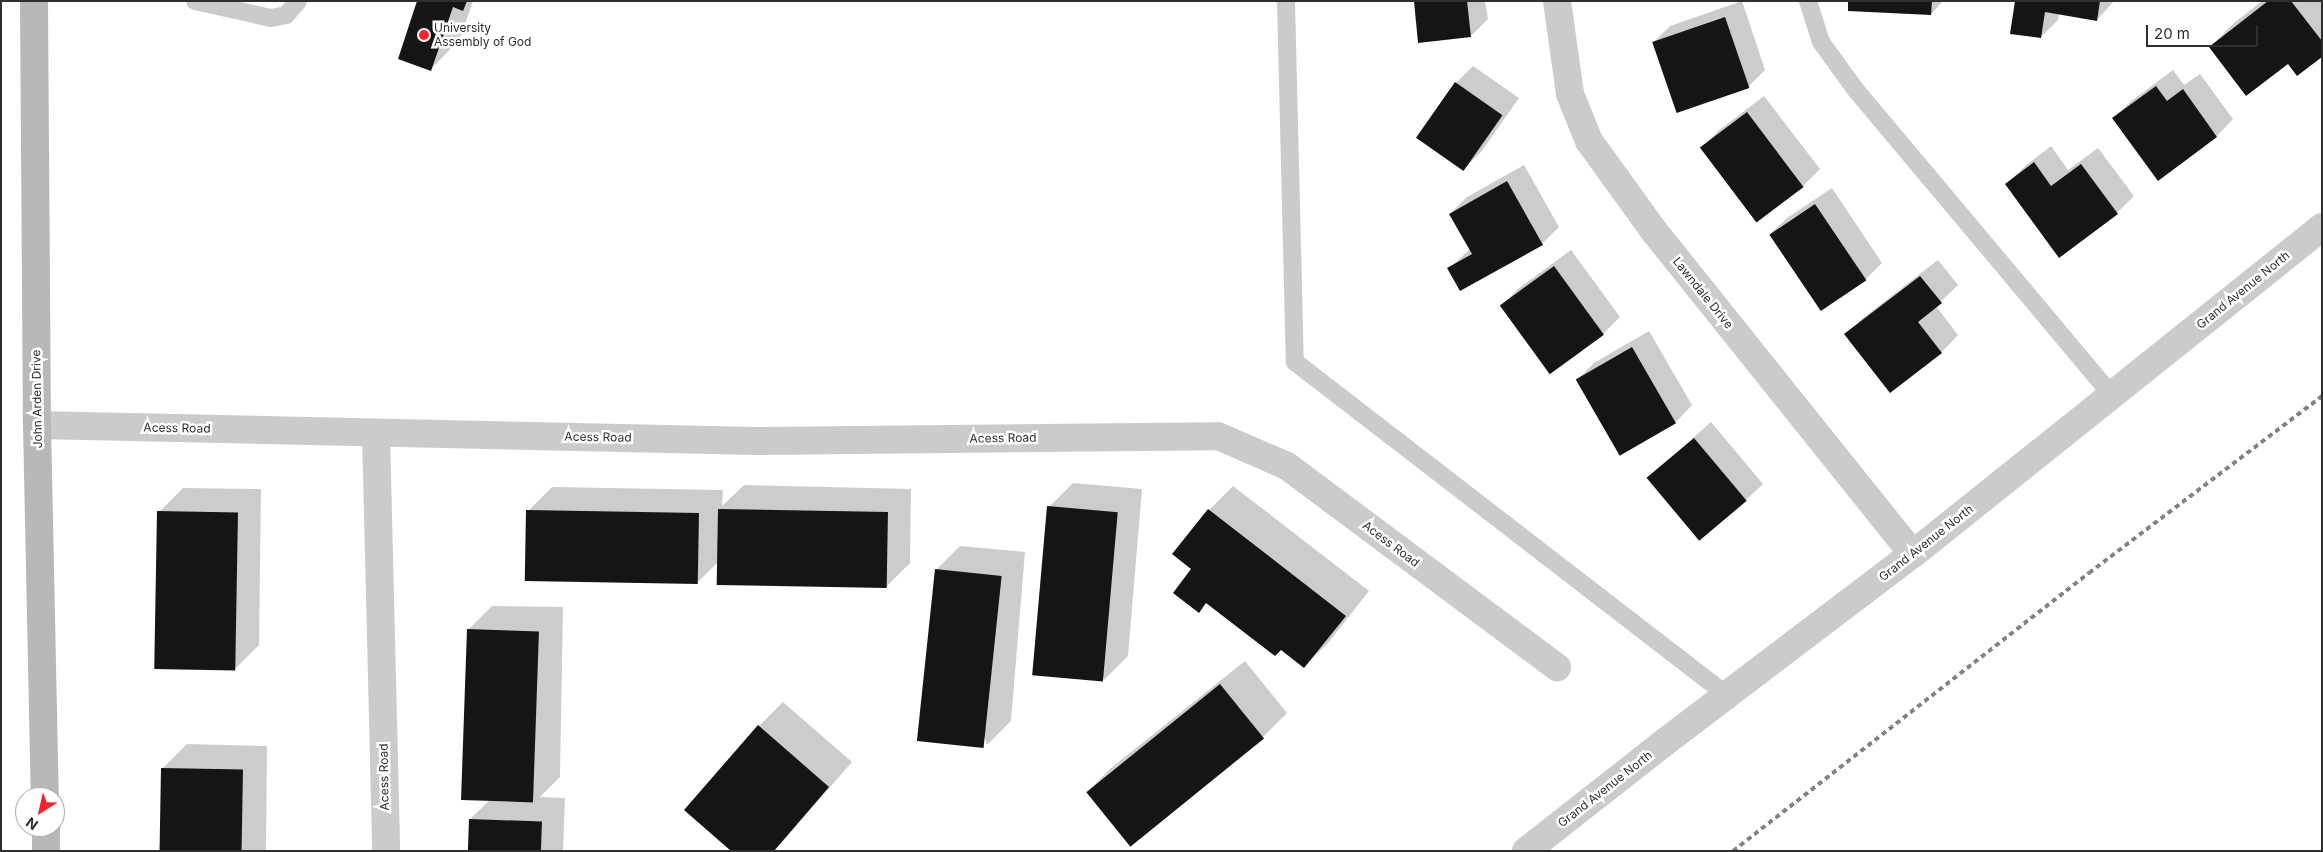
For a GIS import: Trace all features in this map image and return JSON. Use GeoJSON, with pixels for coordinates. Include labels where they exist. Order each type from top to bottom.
{"type":"FeatureCollection","features":[{"type":"Feature","properties":{"kind":"street","name":"John Arden Drive"},"geometry":{"type":"LineString","coordinates":[[34,1],[37,425],[45,787]]}},
{"type":"Feature","properties":{"kind":"street","name":"Lawndale Drive"},"geometry":{"type":"LineString","coordinates":[[1556,1],[1570,94],[1589,141],[1654,231],[1912,554]]}},
{"type":"Feature","properties":{"kind":"street","name":"Grand Avenue North"},"geometry":{"type":"LineString","coordinates":[[1526,851],[1912,554],[2322,228]]}},
{"type":"Feature","properties":{"kind":"street","name":"Acess Road"},"geometry":{"type":"LineString","coordinates":[[37,425],[756,441],[1218,436],[1287,466],[1556,667]]}},
{"type":"Feature","properties":{"kind":"street","name":"Acess Road"},"geometry":{"type":"LineString","coordinates":[[376,433],[386,851]]}},
{"type":"Feature","properties":{"kind":"street"},"geometry":{"type":"LineString","coordinates":[[46,837],[46,851]]}},
{"type":"Feature","properties":{"kind":"lane"},"geometry":{"type":"LineString","coordinates":[[195,1],[271,18],[286,15],[298,1]]}},
{"type":"Feature","properties":{"kind":"lane"},"geometry":{"type":"LineString","coordinates":[[1286,1],[1294,362],[1727,695]]}},
{"type":"Feature","properties":{"kind":"lane"},"geometry":{"type":"LineString","coordinates":[[1808,1],[1822,42],[1855,89],[2112,395]]}},
{"type":"Feature","properties":{"kind":"building","name":"University Assembly of God"},"geometry":{"type":"Polygon","coordinates":[[[417,1],[467,1],[463,11],[453,7],[431,71],[398,59],[417,1]]]}},
{"type":"Feature","properties":{"kind":"building"},"geometry":{"type":"Polygon","coordinates":[[[1414,1],[1467,1],[1471,37],[1418,43],[1414,1]]]}},
{"type":"Feature","properties":{"kind":"building"},"geometry":{"type":"Polygon","coordinates":[[[1848,1],[1932,1],[1931,15],[1848,11],[1848,1]]]}},
{"type":"Feature","properties":{"kind":"building"},"geometry":{"type":"Polygon","coordinates":[[[2015,1],[2100,1],[2097,21],[2045,12],[2041,38],[2010,34],[2015,1]]]}},
{"type":"Feature","properties":{"kind":"building"},"geometry":{"type":"Polygon","coordinates":[[[2268,1],[2291,1],[2322,41],[2322,57],[2297,76],[2288,64],[2246,96],[2209,47],[2268,1]]]}},
{"type":"Feature","properties":{"kind":"building"},"geometry":{"type":"Polygon","coordinates":[[[1725,17],[1749,88],[1677,113],[1652,42],[1725,17]]]}},
{"type":"Feature","properties":{"kind":"building"},"geometry":{"type":"Polygon","coordinates":[[[1455,82],[1503,115],[1464,171],[1416,138],[1455,82]]]}},
{"type":"Feature","properties":{"kind":"building"},"geometry":{"type":"Polygon","coordinates":[[[2156,86],[2167,101],[2183,89],[2217,137],[2158,181],[2112,118],[2156,86]]]}},
{"type":"Feature","properties":{"kind":"building"},"geometry":{"type":"Polygon","coordinates":[[[1747,112],[1804,187],[1756,223],[1700,148],[1747,112]]]}},
{"type":"Feature","properties":{"kind":"building"},"geometry":{"type":"Polygon","coordinates":[[[2034,162],[2051,186],[2081,164],[2118,214],[2059,258],[2005,184],[2034,162]]]}},
{"type":"Feature","properties":{"kind":"building"},"geometry":{"type":"Polygon","coordinates":[[[1507,181],[1543,245],[1460,291],[1447,268],[1472,254],[1449,214],[1507,181]]]}},
{"type":"Feature","properties":{"kind":"building"},"geometry":{"type":"Polygon","coordinates":[[[1815,204],[1866,280],[1821,311],[1769,235],[1815,204]]]}},
{"type":"Feature","properties":{"kind":"building"},"geometry":{"type":"Polygon","coordinates":[[[1554,266],[1604,335],[1550,374],[1500,305],[1554,266]]]}},
{"type":"Feature","properties":{"kind":"building"},"geometry":{"type":"Polygon","coordinates":[[[1920,276],[1942,303],[1918,322],[1942,353],[1890,393],[1844,334],[1920,276]]]}},
{"type":"Feature","properties":{"kind":"building"},"geometry":{"type":"Polygon","coordinates":[[[1632,347],[1676,423],[1620,456],[1576,380],[1632,347]]]}},
{"type":"Feature","properties":{"kind":"building"},"geometry":{"type":"Polygon","coordinates":[[[1694,438],[1747,501],[1699,541],[1647,478],[1694,438]]]}},
{"type":"Feature","properties":{"kind":"building"},"geometry":{"type":"Polygon","coordinates":[[[1047,506],[1118,512],[1103,682],[1032,675],[1047,506]]]}},
{"type":"Feature","properties":{"kind":"building"},"geometry":{"type":"Polygon","coordinates":[[[718,509],[888,512],[887,588],[717,585],[718,509]]]}},
{"type":"Feature","properties":{"kind":"building"},"geometry":{"type":"Polygon","coordinates":[[[1208,509],[1346,616],[1304,668],[1281,650],[1275,656],[1206,603],[1199,613],[1173,593],[1191,569],[1172,554],[1208,509]]]}},
{"type":"Feature","properties":{"kind":"building"},"geometry":{"type":"Polygon","coordinates":[[[526,510],[699,513],[698,584],[525,581],[526,510]]]}},
{"type":"Feature","properties":{"kind":"building"},"geometry":{"type":"Polygon","coordinates":[[[157,511],[238,512],[235,670],[154,669],[157,511]]]}},
{"type":"Feature","properties":{"kind":"building"},"geometry":{"type":"Polygon","coordinates":[[[935,569],[1002,576],[984,748],[917,741],[935,569]]]}},
{"type":"Feature","properties":{"kind":"building"},"geometry":{"type":"Polygon","coordinates":[[[467,629],[539,632],[533,802],[461,800],[467,629]]]}},
{"type":"Feature","properties":{"kind":"building"},"geometry":{"type":"Polygon","coordinates":[[[1220,684],[1264,738],[1130,847],[1086,792],[1220,684]]]}},
{"type":"Feature","properties":{"kind":"building"},"geometry":{"type":"Polygon","coordinates":[[[758,725],[829,787],[774,851],[731,851],[684,810],[758,725]]]}},
{"type":"Feature","properties":{"kind":"building"},"geometry":{"type":"Polygon","coordinates":[[[161,768],[243,769],[242,851],[160,851],[161,768]]]}},
{"type":"Feature","properties":{"kind":"building"},"geometry":{"type":"Polygon","coordinates":[[[469,819],[542,822],[541,851],[468,851],[469,819]]]}},
{"type":"Feature","properties":{"kind":"railway"},"geometry":{"type":"LineString","coordinates":[[1733,851],[2089,573],[2322,396]]}},
{"type":"Feature","properties":{"kind":"place","name":"University Assembly of God"},"geometry":{"type":"Point","coordinates":[424,35]}}]}
